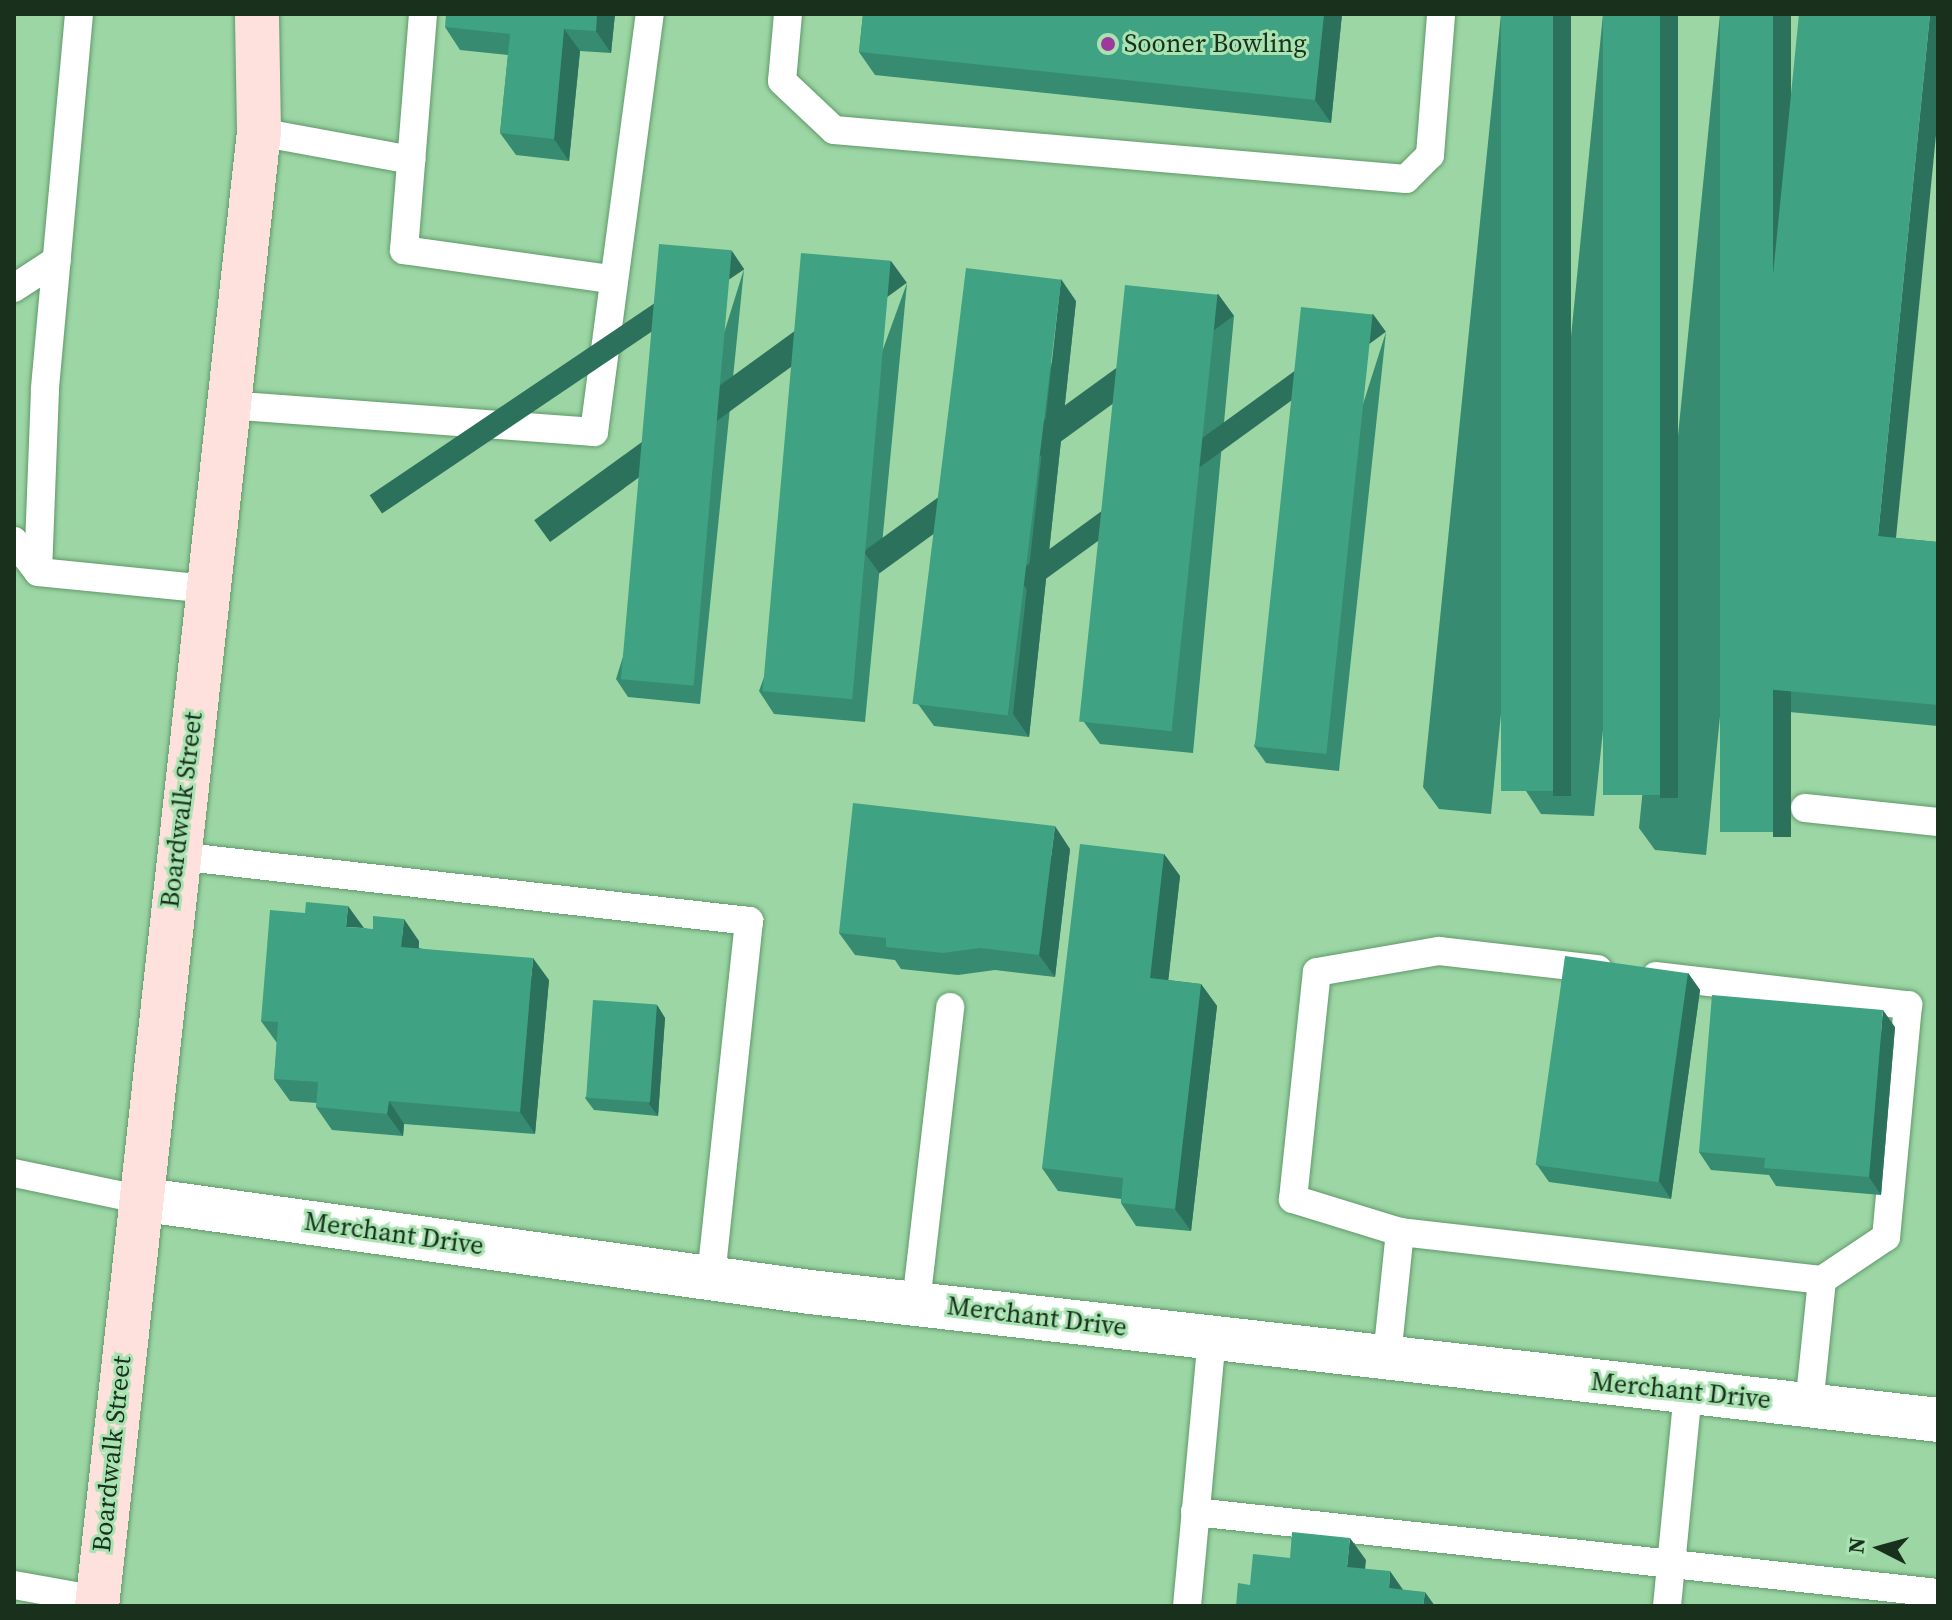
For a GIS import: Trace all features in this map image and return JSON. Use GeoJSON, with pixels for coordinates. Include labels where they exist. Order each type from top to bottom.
{"type":"FeatureCollection","features":[{"type":"Feature","properties":{"kind":"street","name":"Boardwalk Street"},"geometry":{"type":"LineString","coordinates":[[97,1603],[138,1199],[259,132],[257,14]]}},
{"type":"Feature","properties":{"kind":"street","name":"Merchant Drive"},"geometry":{"type":"LineString","coordinates":[[138,1199],[711,1278],[1938,1420]]}},
{"type":"Feature","properties":{"kind":"lane"},"geometry":{"type":"LineString","coordinates":[[38,572],[57,260],[79,14]]}},
{"type":"Feature","properties":{"kind":"lane"},"geometry":{"type":"LineString","coordinates":[[423,14],[404,250],[611,279]]}},
{"type":"Feature","properties":{"kind":"lane"},"geometry":{"type":"LineString","coordinates":[[227,405],[594,432],[611,279],[650,14]]}},
{"type":"Feature","properties":{"kind":"lane"},"geometry":{"type":"LineString","coordinates":[[788,14],[782,81],[834,130],[1406,179],[1430,155],[1441,14]]}},
{"type":"Feature","properties":{"kind":"lane"},"geometry":{"type":"LineString","coordinates":[[259,132],[411,160]]}},
{"type":"Feature","properties":{"kind":"lane"},"geometry":{"type":"LineString","coordinates":[[14,288],[57,260]]}},
{"type":"Feature","properties":{"kind":"lane"},"geometry":{"type":"LineString","coordinates":[[14,541],[38,572],[207,589]]}},
{"type":"Feature","properties":{"kind":"lane"},"geometry":{"type":"LineString","coordinates":[[1805,808],[1938,822]]}},
{"type":"Feature","properties":{"kind":"lane"},"geometry":{"type":"LineString","coordinates":[[177,856],[749,921],[711,1278]]}},
{"type":"Feature","properties":{"kind":"lane"},"geometry":{"type":"LineString","coordinates":[[1439,951],[1908,1005],[1886,1237],[1822,1280],[1400,1232],[1293,1199],[1317,972],[1439,951]]}},
{"type":"Feature","properties":{"kind":"lane"},"geometry":{"type":"LineString","coordinates":[[916,1303],[950,1007]]}},
{"type":"Feature","properties":{"kind":"lane"},"geometry":{"type":"LineString","coordinates":[[14,1173],[138,1199]]}},
{"type":"Feature","properties":{"kind":"lane"},"geometry":{"type":"LineString","coordinates":[[1387,1357],[1400,1232]]}},
{"type":"Feature","properties":{"kind":"lane"},"geometry":{"type":"LineString","coordinates":[[1809,1405],[1822,1280]]}},
{"type":"Feature","properties":{"kind":"lane"},"geometry":{"type":"LineString","coordinates":[[1187,1606],[1212,1337]]}},
{"type":"Feature","properties":{"kind":"lane"},"geometry":{"type":"LineString","coordinates":[[1667,1606],[1688,1392]]}},
{"type":"Feature","properties":{"kind":"lane"},"geometry":{"type":"LineString","coordinates":[[1195,1512],[1938,1593]]}},
{"type":"Feature","properties":{"kind":"lane"},"geometry":{"type":"LineString","coordinates":[[14,1585],[97,1603]]}},
{"type":"Feature","properties":{"kind":"building"},"geometry":{"type":"Polygon","coordinates":[[[446,14],[597,14],[596,31],[564,29],[554,139],[500,133],[510,34],[445,27],[446,14]]]}},
{"type":"Feature","properties":{"kind":"building","name":"Sooner Bowling"},"geometry":{"type":"Polygon","coordinates":[[[863,14],[1324,14],[1315,100],[859,52],[863,14]]]}},
{"type":"Feature","properties":{"kind":"building"},"geometry":{"type":"Polygon","coordinates":[[[1501,14],[1553,14],[1553,791],[1501,791],[1501,14]]]}},
{"type":"Feature","properties":{"kind":"building"},"geometry":{"type":"Polygon","coordinates":[[[1603,14],[1660,14],[1660,795],[1603,795],[1603,14]]]}},
{"type":"Feature","properties":{"kind":"building"},"geometry":{"type":"Polygon","coordinates":[[[1720,14],[1773,14],[1773,832],[1720,832],[1720,14]]]}},
{"type":"Feature","properties":{"kind":"building"},"geometry":{"type":"Polygon","coordinates":[[[1799,14],[1930,14],[1878,536],[1938,542],[1938,705],[1732,686],[1799,14]]]}},
{"type":"Feature","properties":{"kind":"building"},"geometry":{"type":"Polygon","coordinates":[[[659,244],[732,250],[694,686],[621,679],[659,244]]]}},
{"type":"Feature","properties":{"kind":"building"},"geometry":{"type":"Polygon","coordinates":[[[801,253],[891,261],[852,699],[763,691],[801,253]]]}},
{"type":"Feature","properties":{"kind":"building"},"geometry":{"type":"Polygon","coordinates":[[[966,268],[1061,280],[1008,715],[912,704],[966,268]]]}},
{"type":"Feature","properties":{"kind":"building"},"geometry":{"type":"Polygon","coordinates":[[[1125,285],[1217,295],[1172,731],[1079,722],[1125,285]]]}},
{"type":"Feature","properties":{"kind":"building"},"geometry":{"type":"Polygon","coordinates":[[[1301,307],[1373,315],[1326,754],[1255,747],[1301,307]]]}},
{"type":"Feature","properties":{"kind":"building"},"geometry":{"type":"Polygon","coordinates":[[[853,803],[1055,826],[1039,955],[980,948],[943,953],[886,947],[886,938],[839,933],[853,803]]]}},
{"type":"Feature","properties":{"kind":"building"},"geometry":{"type":"Polygon","coordinates":[[[1080,844],[1164,854],[1150,978],[1201,984],[1175,1209],[1121,1203],[1123,1178],[1042,1168],[1080,844]]]}},
{"type":"Feature","properties":{"kind":"building"},"geometry":{"type":"Polygon","coordinates":[[[306,902],[348,906],[346,927],[373,929],[373,916],[404,919],[401,947],[533,958],[520,1112],[389,1101],[387,1114],[316,1107],[318,1082],[274,1079],[278,1022],[261,1021],[270,910],[305,913],[306,902]]]}},
{"type":"Feature","properties":{"kind":"building"},"geometry":{"type":"Polygon","coordinates":[[[1565,956],[1688,973],[1658,1182],[1536,1165],[1565,956]]]}},
{"type":"Feature","properties":{"kind":"building"},"geometry":{"type":"Polygon","coordinates":[[[1712,995],[1883,1010],[1869,1177],[1764,1168],[1765,1158],[1699,1152],[1712,995]]]}},
{"type":"Feature","properties":{"kind":"building"},"geometry":{"type":"Polygon","coordinates":[[[593,1000],[657,1004],[650,1102],[586,1098],[593,1000]]]}},
{"type":"Feature","properties":{"kind":"building"},"geometry":{"type":"Polygon","coordinates":[[[1292,1532],[1350,1538],[1347,1567],[1390,1571],[1389,1588],[1425,1592],[1423,1606],[1236,1606],[1238,1583],[1250,1585],[1253,1554],[1290,1558],[1292,1532]]]}},
{"type":"Feature","properties":{"kind":"place","name":"Sooner Bowling"},"geometry":{"type":"Point","coordinates":[1108,44]}}]}
